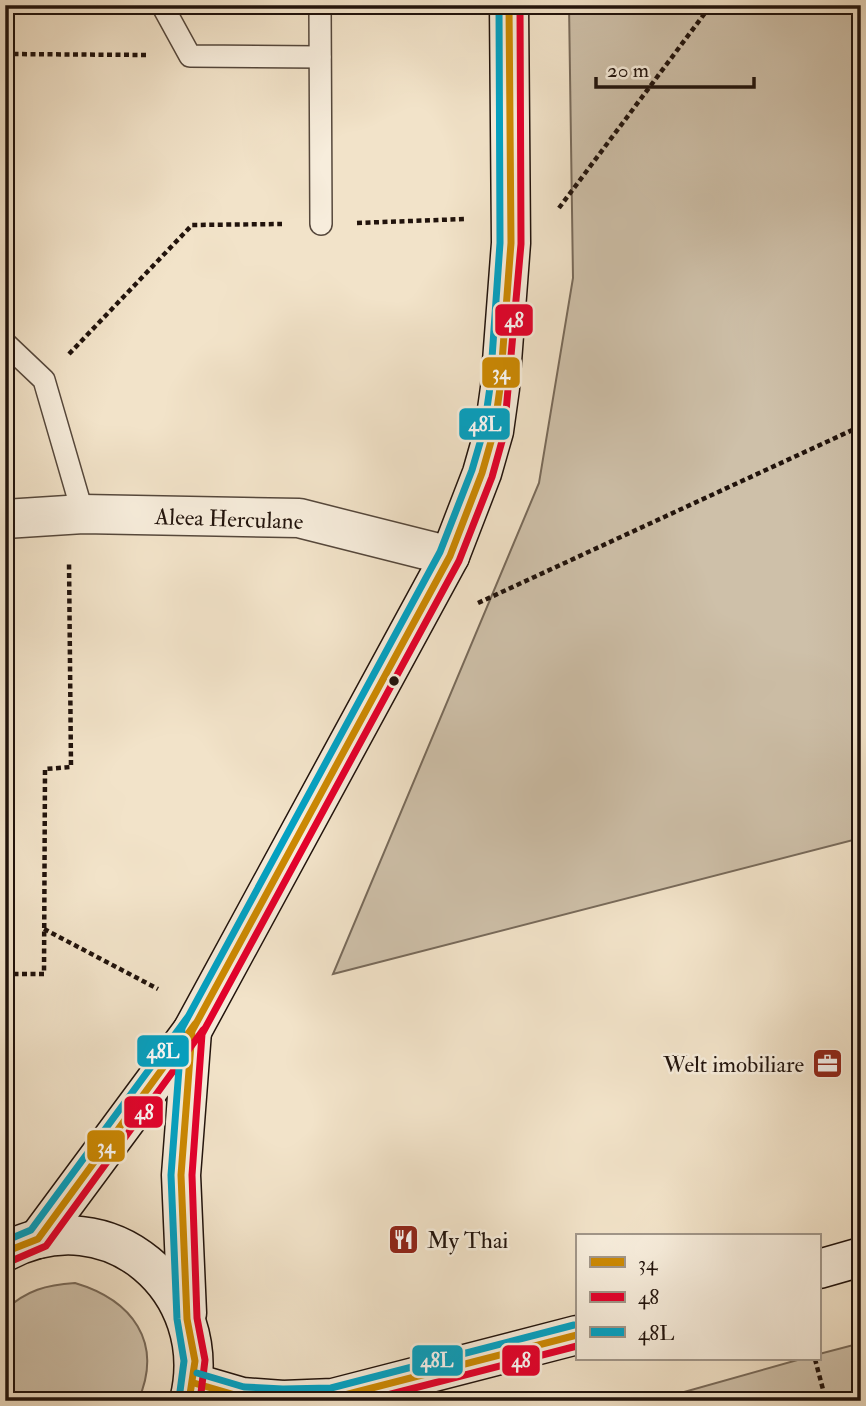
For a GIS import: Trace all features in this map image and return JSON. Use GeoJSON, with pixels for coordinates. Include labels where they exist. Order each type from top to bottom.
{"type":"FeatureCollection","features":[{"type":"Feature","properties":{"kind":"main road"},"geometry":{"type":"LineString","coordinates":[[22,1246],[192,1031],[450,556],[482,473],[494,431],[500,388],[511,243],[509,5]]}},
{"type":"Feature","properties":{"kind":"main road","name":"Aleea Herculane"},"geometry":{"type":"LineString","coordinates":[[5,519],[76,515],[299,518],[450,556]]}},
{"type":"Feature","properties":{"kind":"main road"},"geometry":{"type":"LineString","coordinates":[[192,1031],[181,1175],[187,1319],[195,1361],[192,1392],[282,1400],[333,1398],[576,1335]]}},
{"type":"Feature","properties":{"kind":"main road"},"geometry":{"type":"LineString","coordinates":[[22,1246],[71,1235],[104,1240],[138,1256],[167,1284],[187,1319]]}},
{"type":"Feature","properties":{"kind":"main road"},"geometry":{"type":"LineString","coordinates":[[820,1269],[861,1258]]}},
{"type":"Feature","properties":{"kind":"lane"},"geometry":{"type":"LineString","coordinates":[[162,5],[190,56],[320,58]]}},
{"type":"Feature","properties":{"kind":"lane"},"geometry":{"type":"LineString","coordinates":[[320,5],[321,224]]}},
{"type":"Feature","properties":{"kind":"lane"},"geometry":{"type":"LineString","coordinates":[[5,344],[44,380],[76,515]]}},
{"type":"Feature","properties":{"kind":"path"},"geometry":{"type":"LineString","coordinates":[[558,209],[711,5]]}},
{"type":"Feature","properties":{"kind":"path"},"geometry":{"type":"LineString","coordinates":[[5,54],[190,56]]}},
{"type":"Feature","properties":{"kind":"path"},"geometry":{"type":"LineString","coordinates":[[44,380],[192,225],[475,219]]}},
{"type":"Feature","properties":{"kind":"path"},"geometry":{"type":"LineString","coordinates":[[468,608],[861,426]]}},
{"type":"Feature","properties":{"kind":"path"},"geometry":{"type":"LineString","coordinates":[[5,974],[44,974],[45,769],[71,767],[76,515]]}},
{"type":"Feature","properties":{"kind":"path"},"geometry":{"type":"LineString","coordinates":[[44,929],[159,989]]}},
{"type":"Feature","properties":{"kind":"path"},"geometry":{"type":"LineString","coordinates":[[815,1360],[826,1401]]}},
{"type":"Feature","properties":{"kind":"shaded area"},"geometry":{"type":"Polygon","coordinates":[[[569,5],[861,5],[861,838],[333,974],[539,483],[573,278],[569,5]]]}},
{"type":"Feature","properties":{"kind":"shaded area"},"geometry":{"type":"Polygon","coordinates":[[[75,1283],[113,1300],[138,1326],[145,1342],[147,1360],[145,1380],[138,1401],[5,1401],[5,1310],[37,1290],[75,1283]]]}},
{"type":"Feature","properties":{"kind":"shaded area"},"geometry":{"type":"Polygon","coordinates":[[[861,1343],[861,1401],[652,1401],[797,1360],[820,1360],[820,1354],[861,1343]]]}},
{"type":"Feature","properties":{"kind":"transit line","name":"48L"},"geometry":{"type":"LineString","coordinates":[[179,1399],[184,1361],[177,1319],[171,1175],[182,1028],[440,552],[472,470],[484,429],[490,387],[500,243],[499,5]]}},
{"type":"Feature","properties":{"kind":"transit line","name":"34"},"geometry":{"type":"LineString","coordinates":[[189,1401],[195,1361],[187,1319],[181,1175],[192,1031],[450,556],[482,473],[494,431],[500,388],[511,243],[509,5]]}},
{"type":"Feature","properties":{"kind":"transit line","name":"48"},"geometry":{"type":"LineString","coordinates":[[200,1401],[205,1360],[197,1318],[192,1175],[202,1034],[459,561],[492,477],[504,434],[521,244],[520,5]]}},
{"type":"Feature","properties":{"kind":"transit line","name":"48L"},"geometry":{"type":"LineString","coordinates":[[5,1241],[31,1230],[187,1018]]}},
{"type":"Feature","properties":{"kind":"transit line","name":"34"},"geometry":{"type":"LineString","coordinates":[[5,1252],[38,1239],[195,1024]]}},
{"type":"Feature","properties":{"kind":"transit line","name":"48"},"geometry":{"type":"LineString","coordinates":[[9,1262],[46,1246],[203,1030]]}},
{"type":"Feature","properties":{"kind":"transit line","name":"48L"},"geometry":{"type":"LineString","coordinates":[[197,1373],[244,1387],[331,1388],[574,1325]]}},
{"type":"Feature","properties":{"kind":"transit line","name":"34"},"geometry":{"type":"LineString","coordinates":[[194,1383],[242,1397],[283,1400],[333,1398],[576,1335]]}},
{"type":"Feature","properties":{"kind":"transit line","name":"48"},"geometry":{"type":"LineString","coordinates":[[364,1401],[576,1346]]}},
{"type":"Feature","properties":{"kind":"place","name":"Welt imobiliare"},"geometry":{"type":"Point","coordinates":[827,1064]}},
{"type":"Feature","properties":{"kind":"place","name":"My Thai"},"geometry":{"type":"Point","coordinates":[404,1240]}}]}
